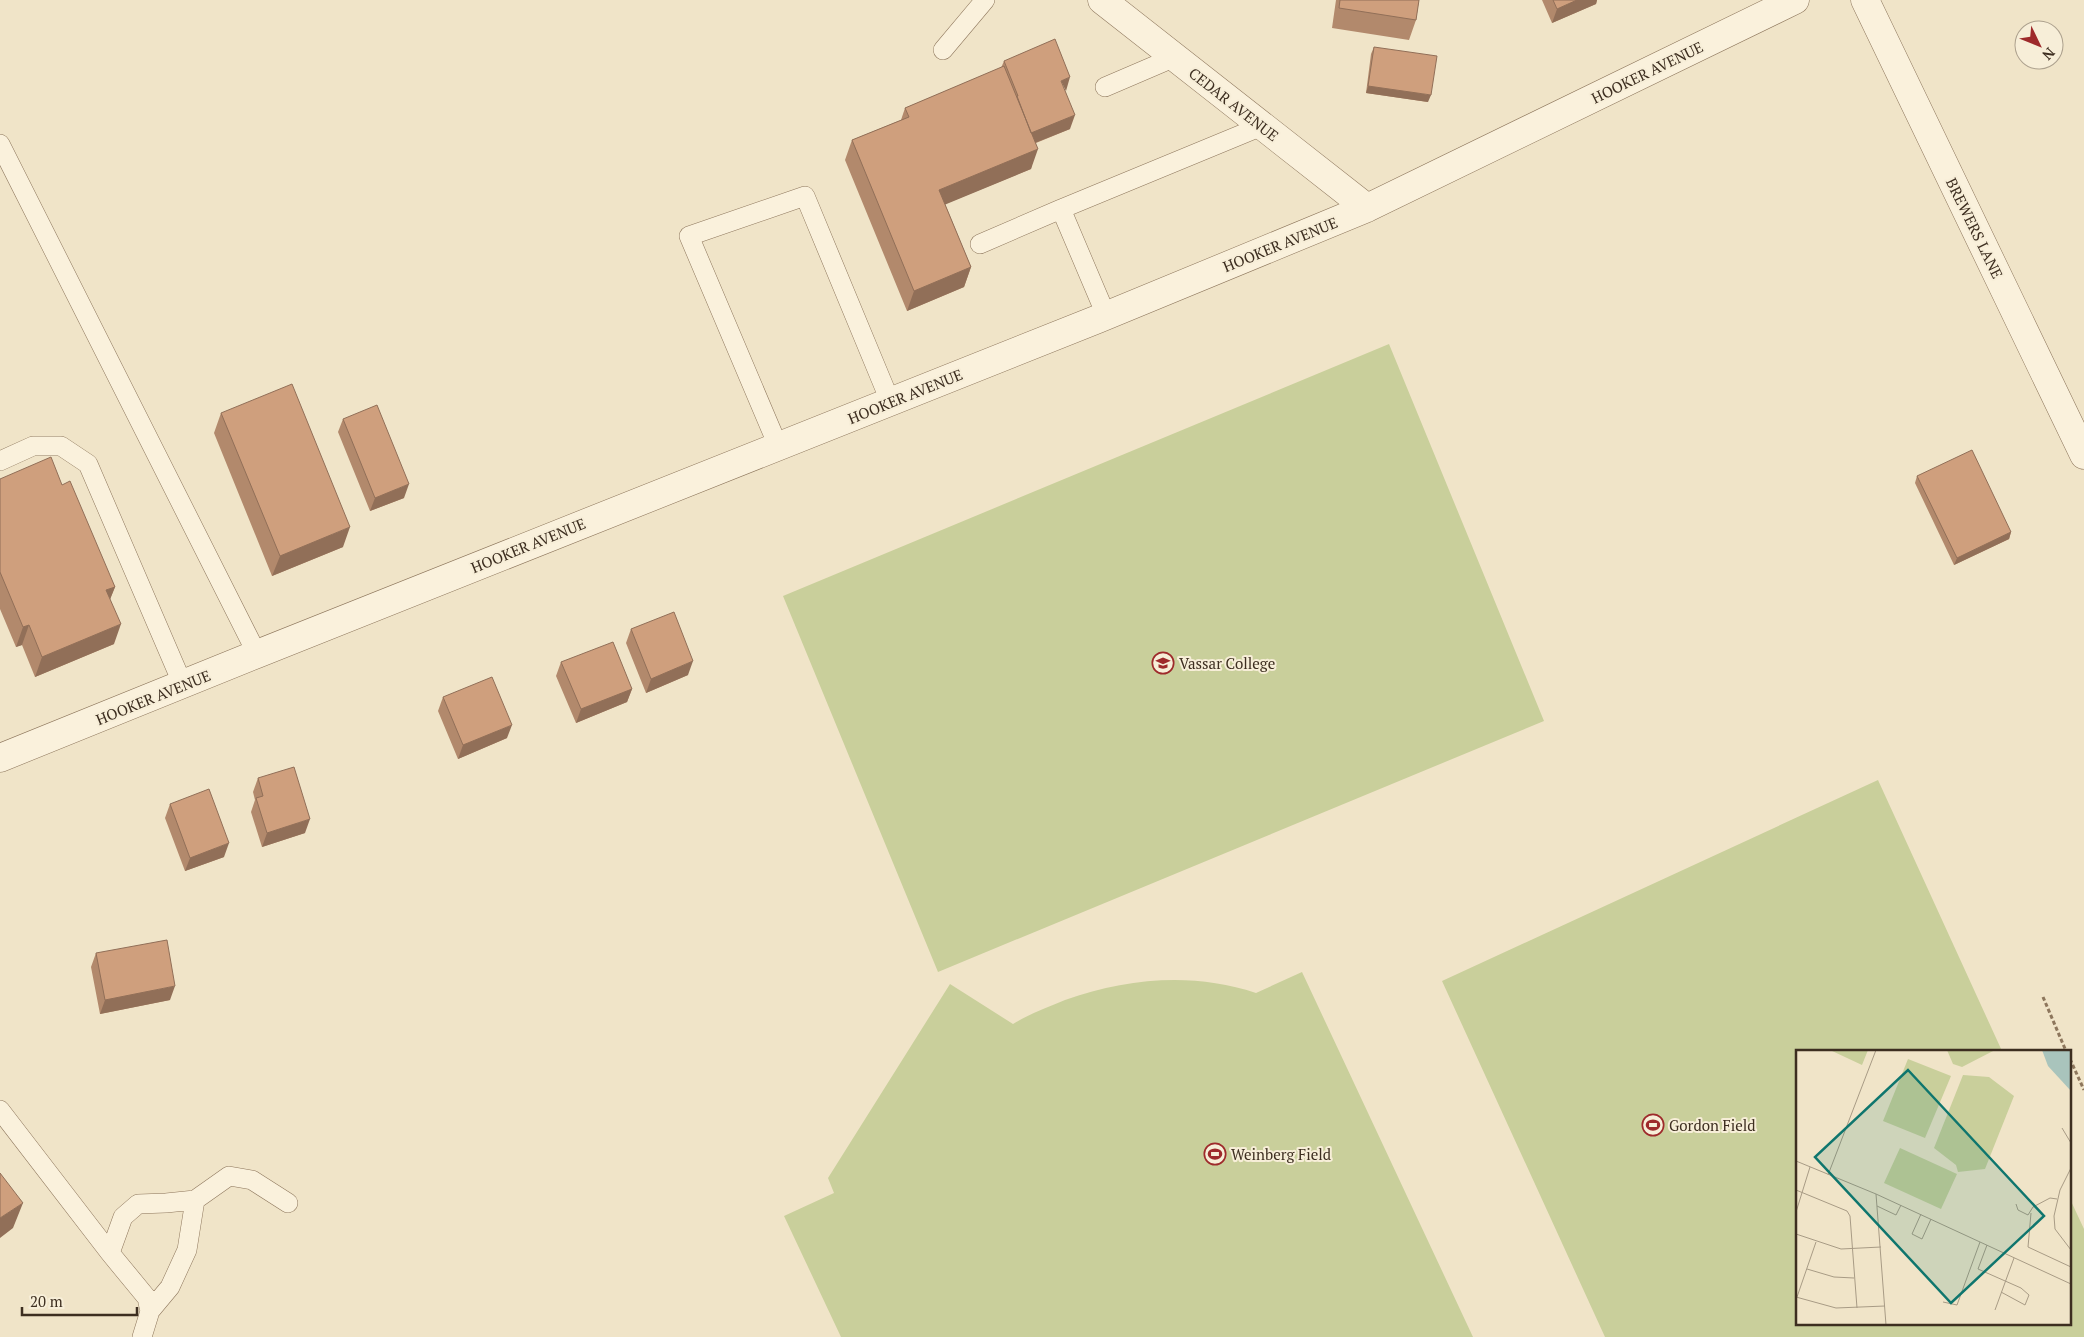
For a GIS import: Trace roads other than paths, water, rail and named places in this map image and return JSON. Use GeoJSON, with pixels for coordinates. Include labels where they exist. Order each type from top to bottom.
{"type":"FeatureCollection","features":[{"type":"Feature","properties":{"kind":"street","name":"CEDAR AVENUE"},"geometry":{"type":"LineString","coordinates":[[1102,0],[1367,208]]}},
{"type":"Feature","properties":{"kind":"street","name":"HOOKER AVENUE"},"geometry":{"type":"LineString","coordinates":[[0,758],[1106,315],[1367,208],[1795,0]]}},
{"type":"Feature","properties":{"kind":"street","name":"BREWERS LANE"},"geometry":{"type":"LineString","coordinates":[[1865,0],[2084,455]]}},
{"type":"Feature","properties":{"kind":"lane"},"geometry":{"type":"LineString","coordinates":[[943,50],[985,0]]}},
{"type":"Feature","properties":{"kind":"lane"},"geometry":{"type":"LineString","coordinates":[[1105,87],[1175,57]]}},
{"type":"Feature","properties":{"kind":"lane"},"geometry":{"type":"LineString","coordinates":[[980,244],[1262,126]]}},
{"type":"Feature","properties":{"kind":"lane"},"geometry":{"type":"LineString","coordinates":[[0,144],[257,654]]}},
{"type":"Feature","properties":{"kind":"lane"},"geometry":{"type":"LineString","coordinates":[[778,446],[689,236],[805,196],[890,401]]}},
{"type":"Feature","properties":{"kind":"lane"},"geometry":{"type":"LineString","coordinates":[[1061,209],[1106,315]]}},
{"type":"Feature","properties":{"kind":"lane"},"geometry":{"type":"LineString","coordinates":[[0,461],[34,446],[62,446],[88,464],[183,685]]}},
{"type":"Feature","properties":{"kind":"lane"},"geometry":{"type":"LineString","coordinates":[[0,1110],[147,1298],[150,1311]]}},
{"type":"Feature","properties":{"kind":"lane"},"geometry":{"type":"LineString","coordinates":[[110,1253],[124,1217],[138,1204],[166,1204],[195,1200],[230,1176],[252,1180],[288,1203]]}},
{"type":"Feature","properties":{"kind":"lane"},"geometry":{"type":"LineString","coordinates":[[142,1337],[150,1311],[170,1288],[187,1250],[195,1200]]}},
{"type":"Feature","properties":{"kind":"place","name":"Vassar College"},"geometry":{"type":"Point","coordinates":[1163,663]}},
{"type":"Feature","properties":{"kind":"place","name":"Gordon Field"},"geometry":{"type":"Point","coordinates":[1653,1125]}},
{"type":"Feature","properties":{"kind":"place","name":"Weinberg Field"},"geometry":{"type":"Point","coordinates":[1215,1154]}}]}
